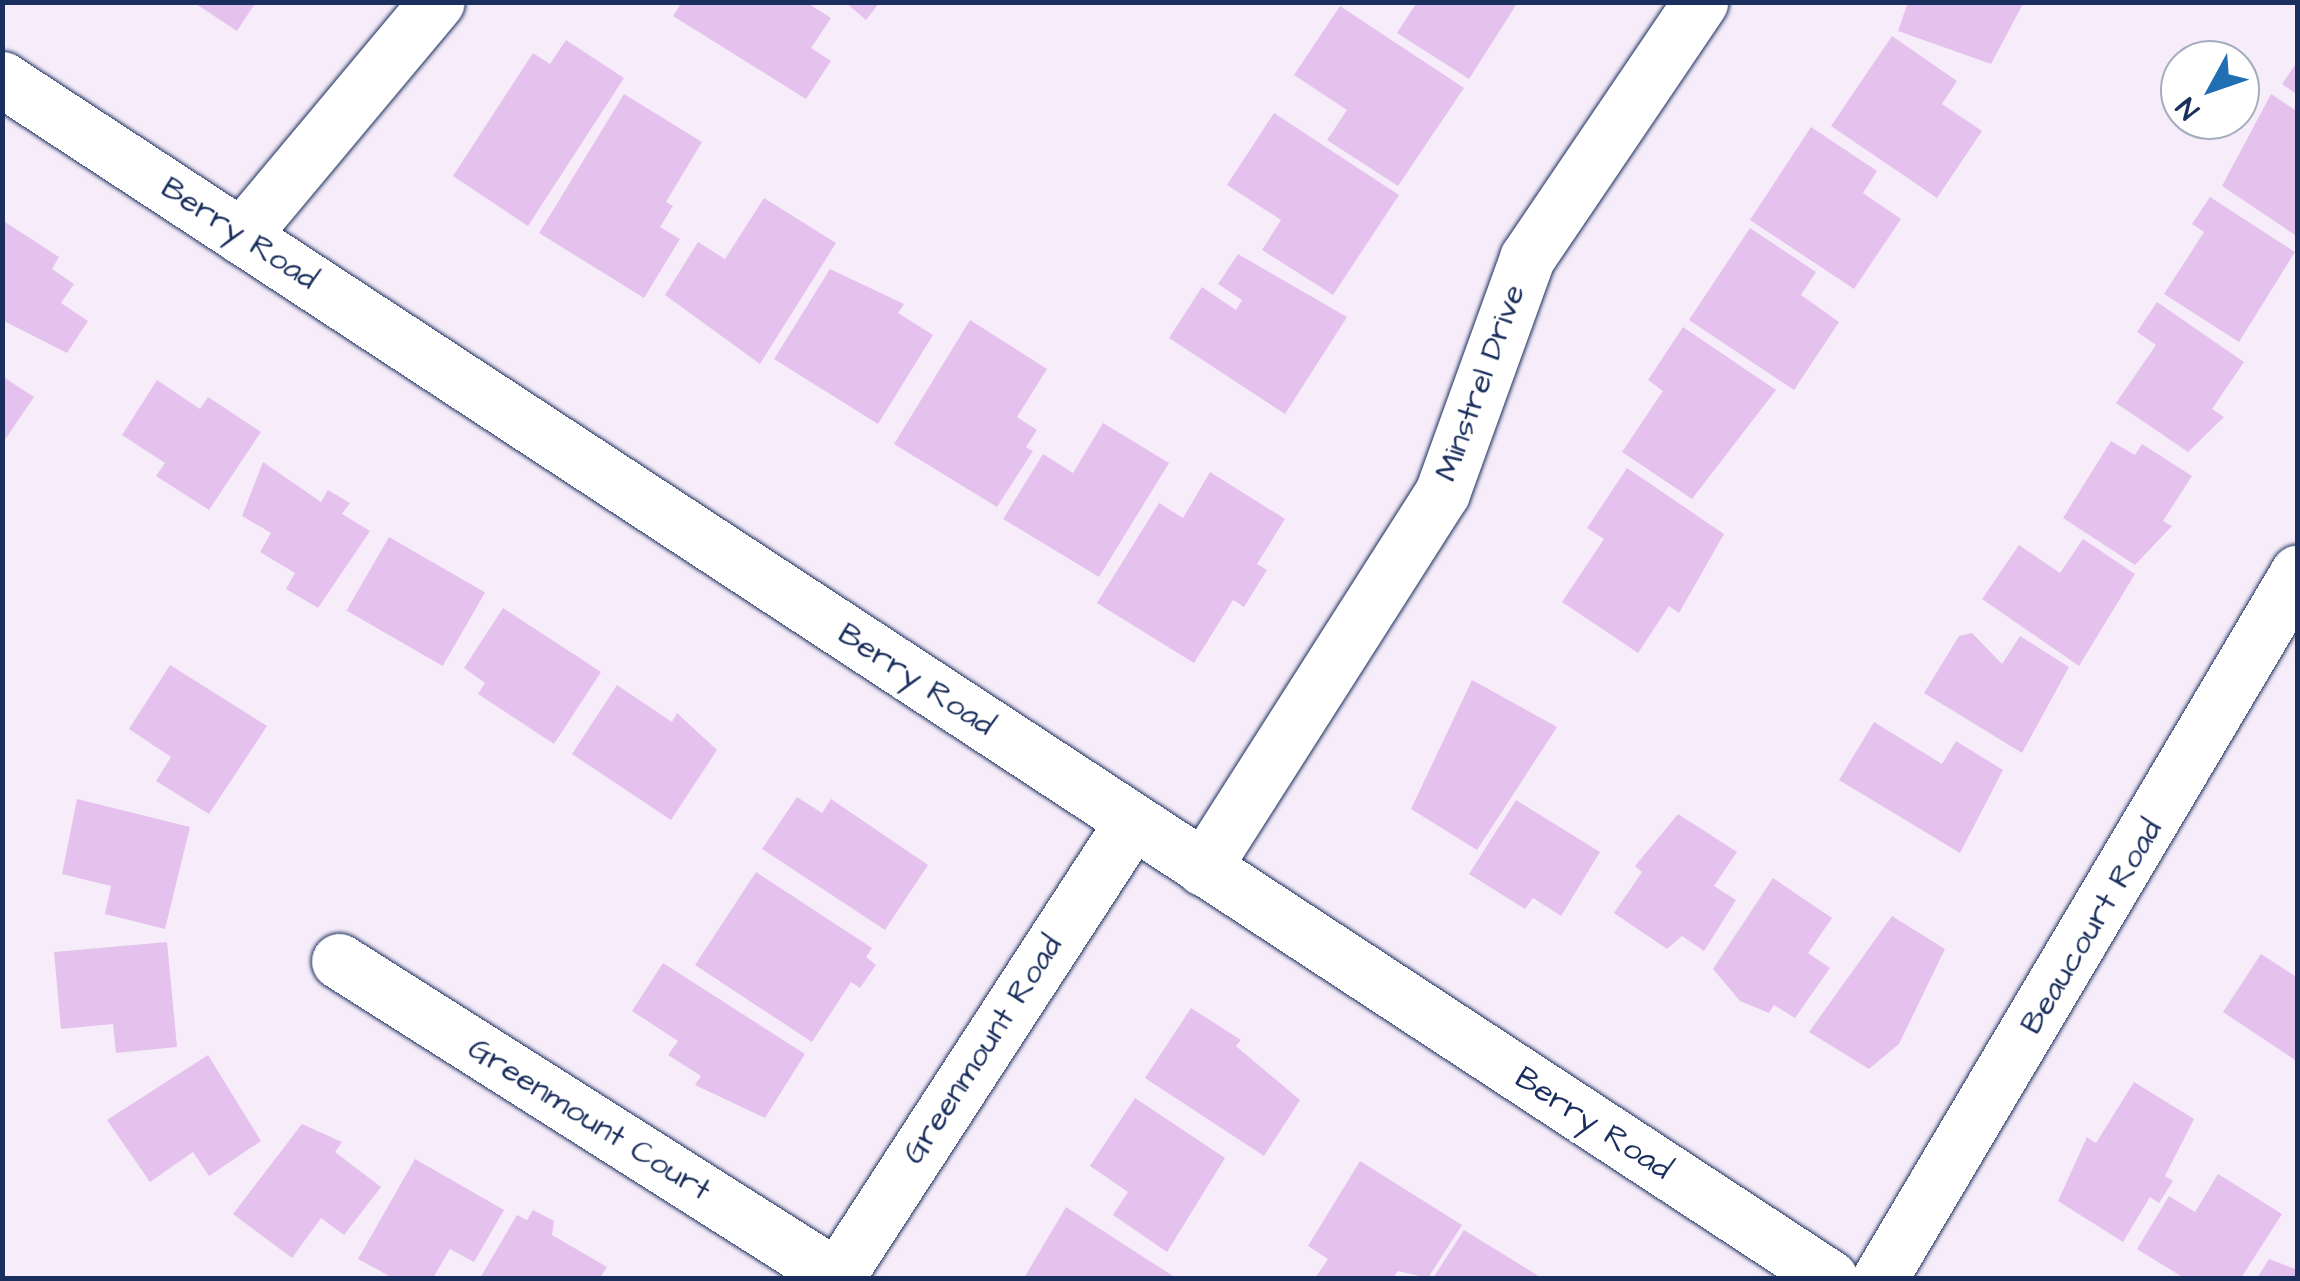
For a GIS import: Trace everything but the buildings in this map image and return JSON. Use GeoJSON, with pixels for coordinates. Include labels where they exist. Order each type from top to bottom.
{"type":"FeatureCollection","features":[{"type":"Feature","properties":{"kind":"street"},"geometry":{"type":"LineString","coordinates":[[241,236],[437,2]]}},
{"type":"Feature","properties":{"kind":"street","name":"Minstrel Drive"},"geometry":{"type":"LineString","coordinates":[[1203,868],[1442,494],[1527,258],[1700,2]]}},
{"type":"Feature","properties":{"kind":"street","name":"Berry Road"},"geometry":{"type":"LineString","coordinates":[[2,80],[1830,1278]]}},
{"type":"Feature","properties":{"kind":"street","name":"Beaucourt Road"},"geometry":{"type":"LineString","coordinates":[[1880,1278],[2298,572]]}},
{"type":"Feature","properties":{"kind":"street","name":"Greenmount Road"},"geometry":{"type":"LineString","coordinates":[[837,1278],[1132,822]]}},
{"type":"Feature","properties":{"kind":"street","name":"Greenmount Court"},"geometry":{"type":"LineString","coordinates":[[339,961],[837,1278]]}}]}
